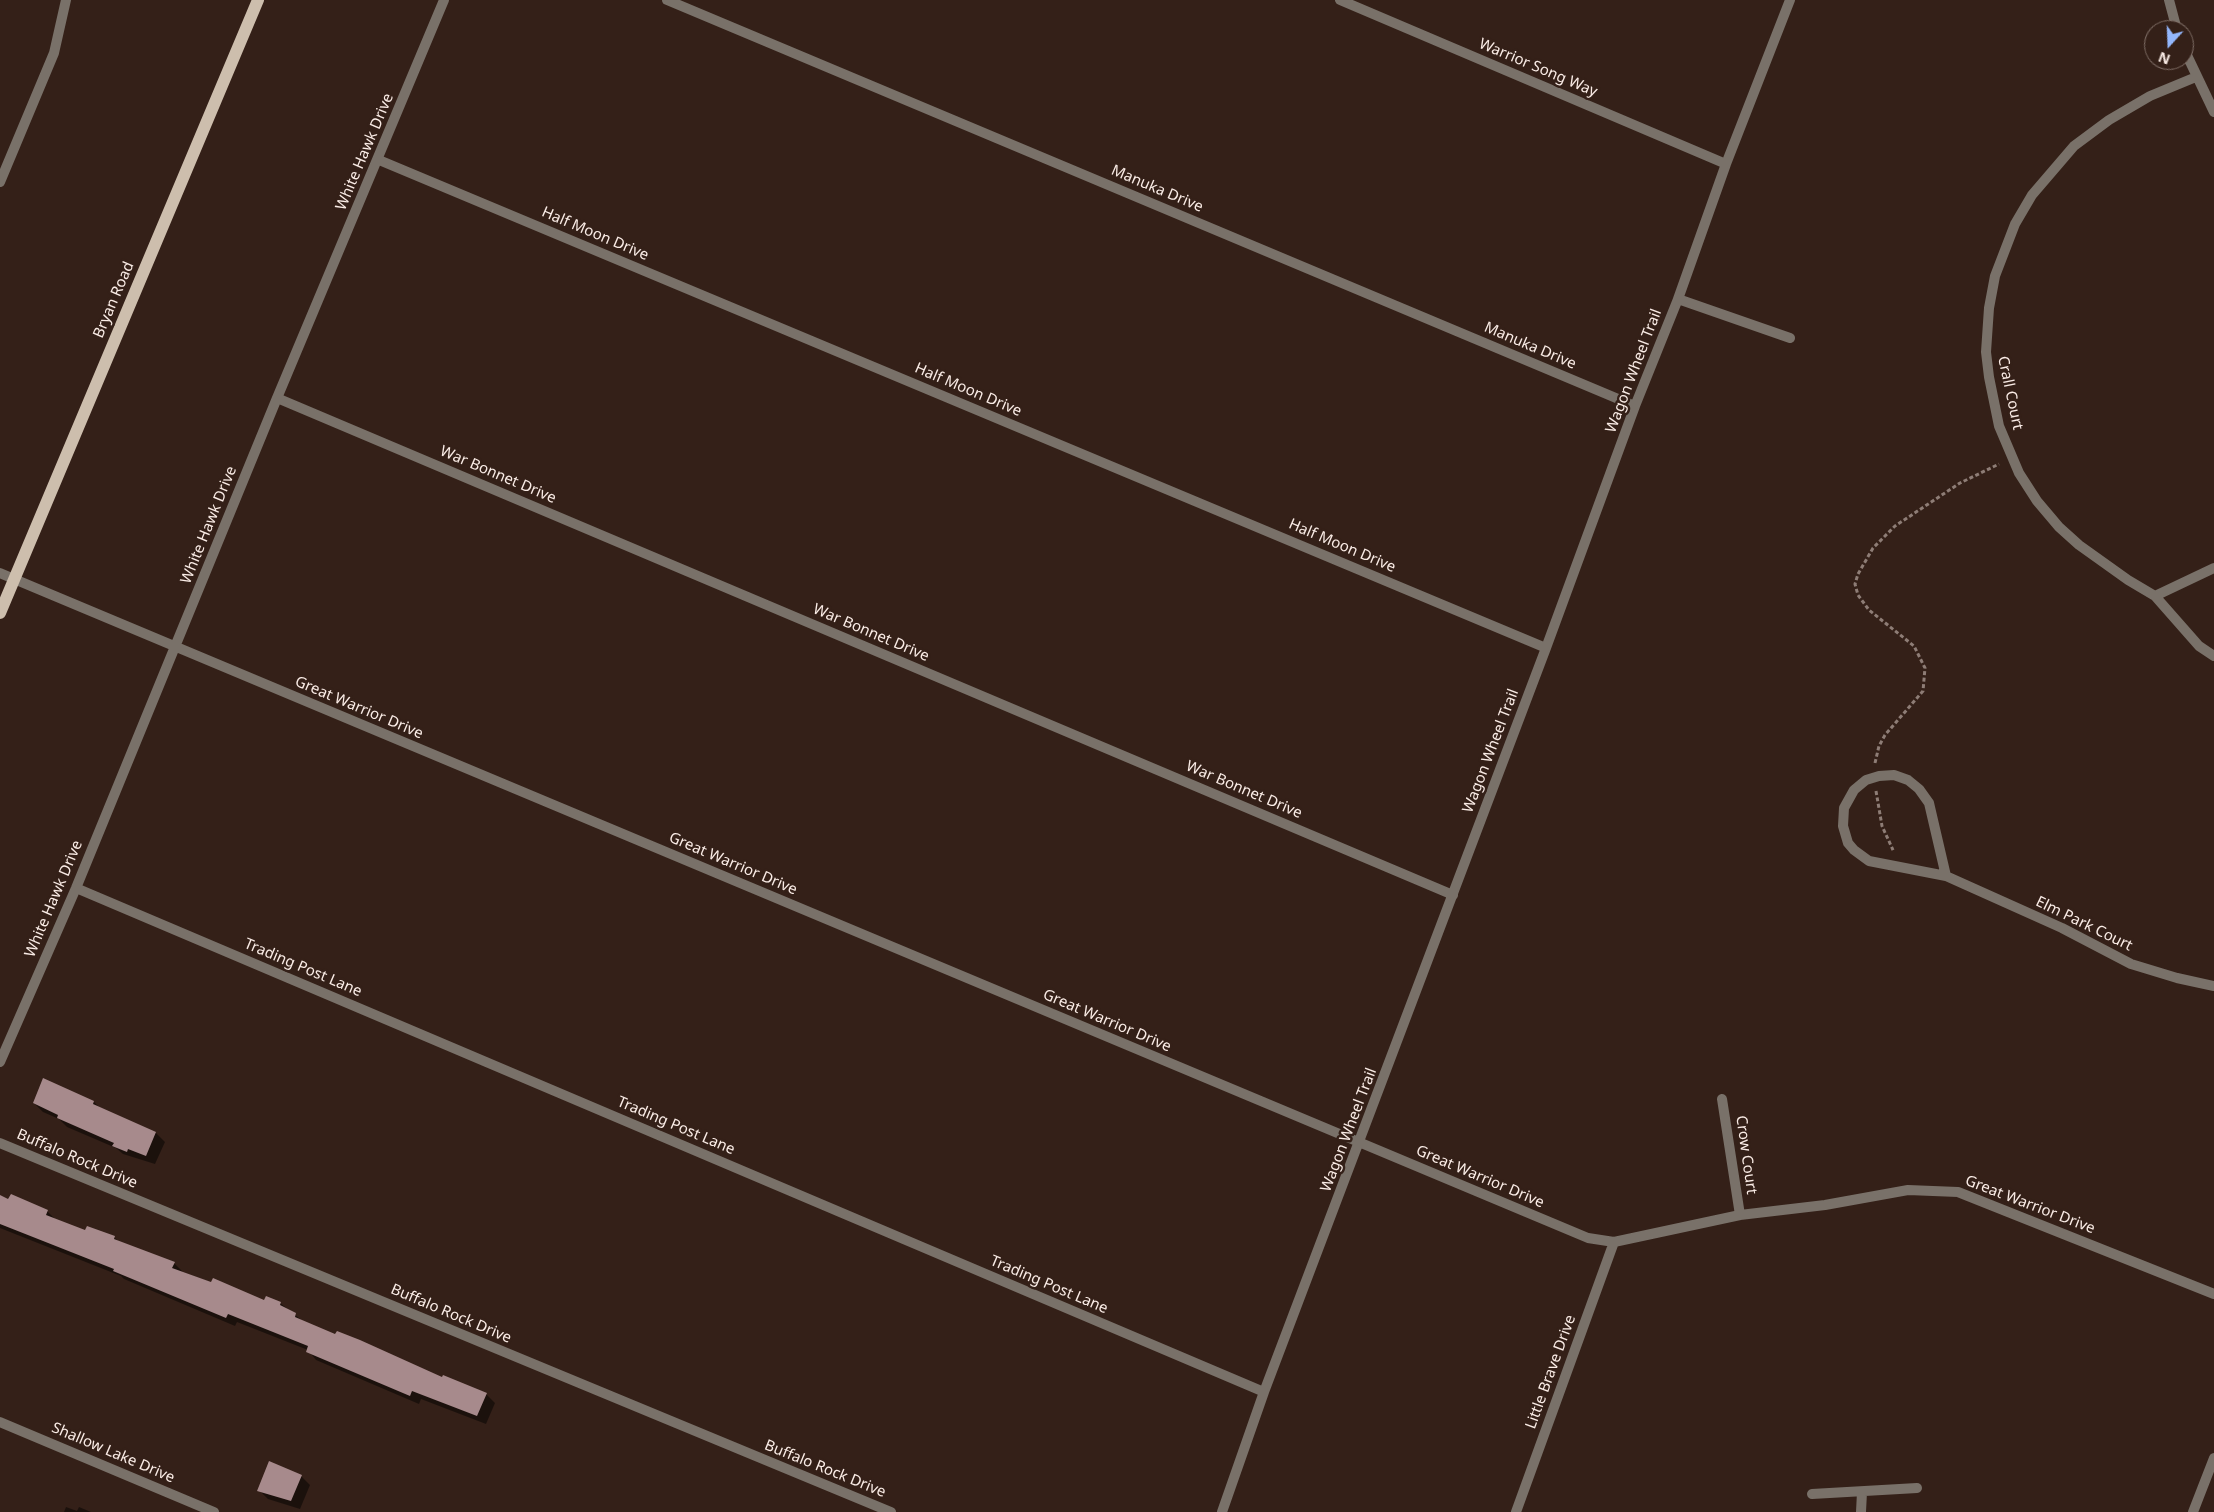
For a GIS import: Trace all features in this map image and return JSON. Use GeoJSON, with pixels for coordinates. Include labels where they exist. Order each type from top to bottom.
{"type":"FeatureCollection","features":[{"type":"Feature","properties":{"kind":"main road","name":"Bryan Road"},"geometry":{"type":"LineString","coordinates":[[0,613],[258,0]]}},
{"type":"Feature","properties":{"kind":"street"},"geometry":{"type":"LineString","coordinates":[[0,182],[54,53],[66,0]]}},
{"type":"Feature","properties":{"kind":"street","name":"White Hawk Drive"},"geometry":{"type":"LineString","coordinates":[[0,1062],[76,888],[277,398],[444,0]]}},
{"type":"Feature","properties":{"kind":"street","name":"Manuka Drive"},"geometry":{"type":"LineString","coordinates":[[667,0],[1635,406]]}},
{"type":"Feature","properties":{"kind":"street","name":"Warrior Song Way"},"geometry":{"type":"LineString","coordinates":[[1340,0],[1726,164]]}},
{"type":"Feature","properties":{"kind":"street","name":"Wagon Wheel Trail"},"geometry":{"type":"LineString","coordinates":[[1222,1512],[1264,1392],[1360,1143],[1635,406],[1678,299],[1726,164],[1790,0]]}},
{"type":"Feature","properties":{"kind":"street"},"geometry":{"type":"LineString","coordinates":[[2169,0],[2174,20]]}},
{"type":"Feature","properties":{"kind":"street"},"geometry":{"type":"LineString","coordinates":[[2193,70],[2214,112]]}},
{"type":"Feature","properties":{"kind":"street","name":"Crall Court"},"geometry":{"type":"LineString","coordinates":[[2196,77],[2150,96],[2109,120],[2074,146],[2049,173],[2015,224],[2002,253],[1994,276],[1986,352],[2000,426],[2019,473],[2037,501],[2059,527],[2079,545],[2128,580],[2155,596],[2199,646],[2214,656]]}},
{"type":"Feature","properties":{"kind":"street","name":"Half Moon Drive"},"geometry":{"type":"LineString","coordinates":[[378,160],[1546,648]]}},
{"type":"Feature","properties":{"kind":"street"},"geometry":{"type":"LineString","coordinates":[[1678,299],[1790,338]]}},
{"type":"Feature","properties":{"kind":"street","name":"War Bonnet Drive"},"geometry":{"type":"LineString","coordinates":[[277,398],[1453,894]]}},
{"type":"Feature","properties":{"kind":"street"},"geometry":{"type":"LineString","coordinates":[[2155,596],[2214,568]]}},
{"type":"Feature","properties":{"kind":"street","name":"Great Warrior Drive"},"geometry":{"type":"LineString","coordinates":[[0,573],[1588,1238],[1614,1242],[1740,1215],[1824,1205],[1908,1190],[1958,1192],[2214,1294]]}},
{"type":"Feature","properties":{"kind":"street","name":"Elm Park Court"},"geometry":{"type":"LineString","coordinates":[[1946,876],[1929,803],[1919,788],[1908,780],[1886,776],[1866,780],[1854,790],[1844,808],[1843,826],[1848,842],[1860,856],[1878,864],[1946,876],[2062,928],[2131,964],[2177,978],[2214,986]]}},
{"type":"Feature","properties":{"kind":"street","name":"Trading Post Lane"},"geometry":{"type":"LineString","coordinates":[[76,888],[1264,1392]]}},
{"type":"Feature","properties":{"kind":"street","name":"Crow Court"},"geometry":{"type":"LineString","coordinates":[[1722,1099],[1740,1215]]}},
{"type":"Feature","properties":{"kind":"street","name":"Buffalo Rock Drive"},"geometry":{"type":"LineString","coordinates":[[0,1143],[891,1512]]}},
{"type":"Feature","properties":{"kind":"street","name":"Little Brave Drive"},"geometry":{"type":"LineString","coordinates":[[1516,1512],[1614,1242]]}},
{"type":"Feature","properties":{"kind":"street","name":"Shallow Lake Drive"},"geometry":{"type":"LineString","coordinates":[[0,1422],[214,1512]]}},
{"type":"Feature","properties":{"kind":"street"},"geometry":{"type":"LineString","coordinates":[[2194,1512],[2214,1458]]}},
{"type":"Feature","properties":{"kind":"street"},"geometry":{"type":"LineString","coordinates":[[1812,1494],[1917,1488]]}},
{"type":"Feature","properties":{"kind":"street"},"geometry":{"type":"LineString","coordinates":[[1861,1512],[1862,1492]]}},
{"type":"Feature","properties":{"kind":"path"},"geometry":{"type":"LineString","coordinates":[[1875,764],[1879,746],[1886,735],[1923,691],[1925,668],[1914,646],[1869,610],[1858,595],[1855,584],[1858,574],[1873,548],[1895,526],[1960,483],[1999,464]]}},
{"type":"Feature","properties":{"kind":"path"},"geometry":{"type":"LineString","coordinates":[[1876,789],[1882,826],[1896,854]]}},
{"type":"Feature","properties":{"kind":"building"},"geometry":{"type":"Polygon","coordinates":[[[43,1078],[94,1101],[93,1104],[156,1132],[146,1156],[128,1149],[127,1152],[112,1146],[114,1143],[57,1118],[58,1115],[33,1103],[43,1078]]]}},
{"type":"Feature","properties":{"kind":"building"},"geometry":{"type":"Polygon","coordinates":[[[11,1194],[48,1210],[46,1215],[85,1230],[87,1226],[115,1236],[114,1239],[175,1262],[172,1268],[211,1282],[213,1278],[264,1300],[266,1296],[281,1302],[280,1305],[296,1313],[295,1317],[335,1334],[337,1331],[360,1340],[442,1377],[443,1375],[487,1393],[477,1416],[412,1391],[410,1396],[306,1352],[308,1346],[228,1314],[226,1318],[113,1271],[114,1269],[0,1224],[0,1195],[8,1199],[11,1194]]]}},
{"type":"Feature","properties":{"kind":"building"},"geometry":{"type":"Polygon","coordinates":[[[269,1461],[302,1475],[291,1501],[257,1491],[269,1461]]]}}]}
